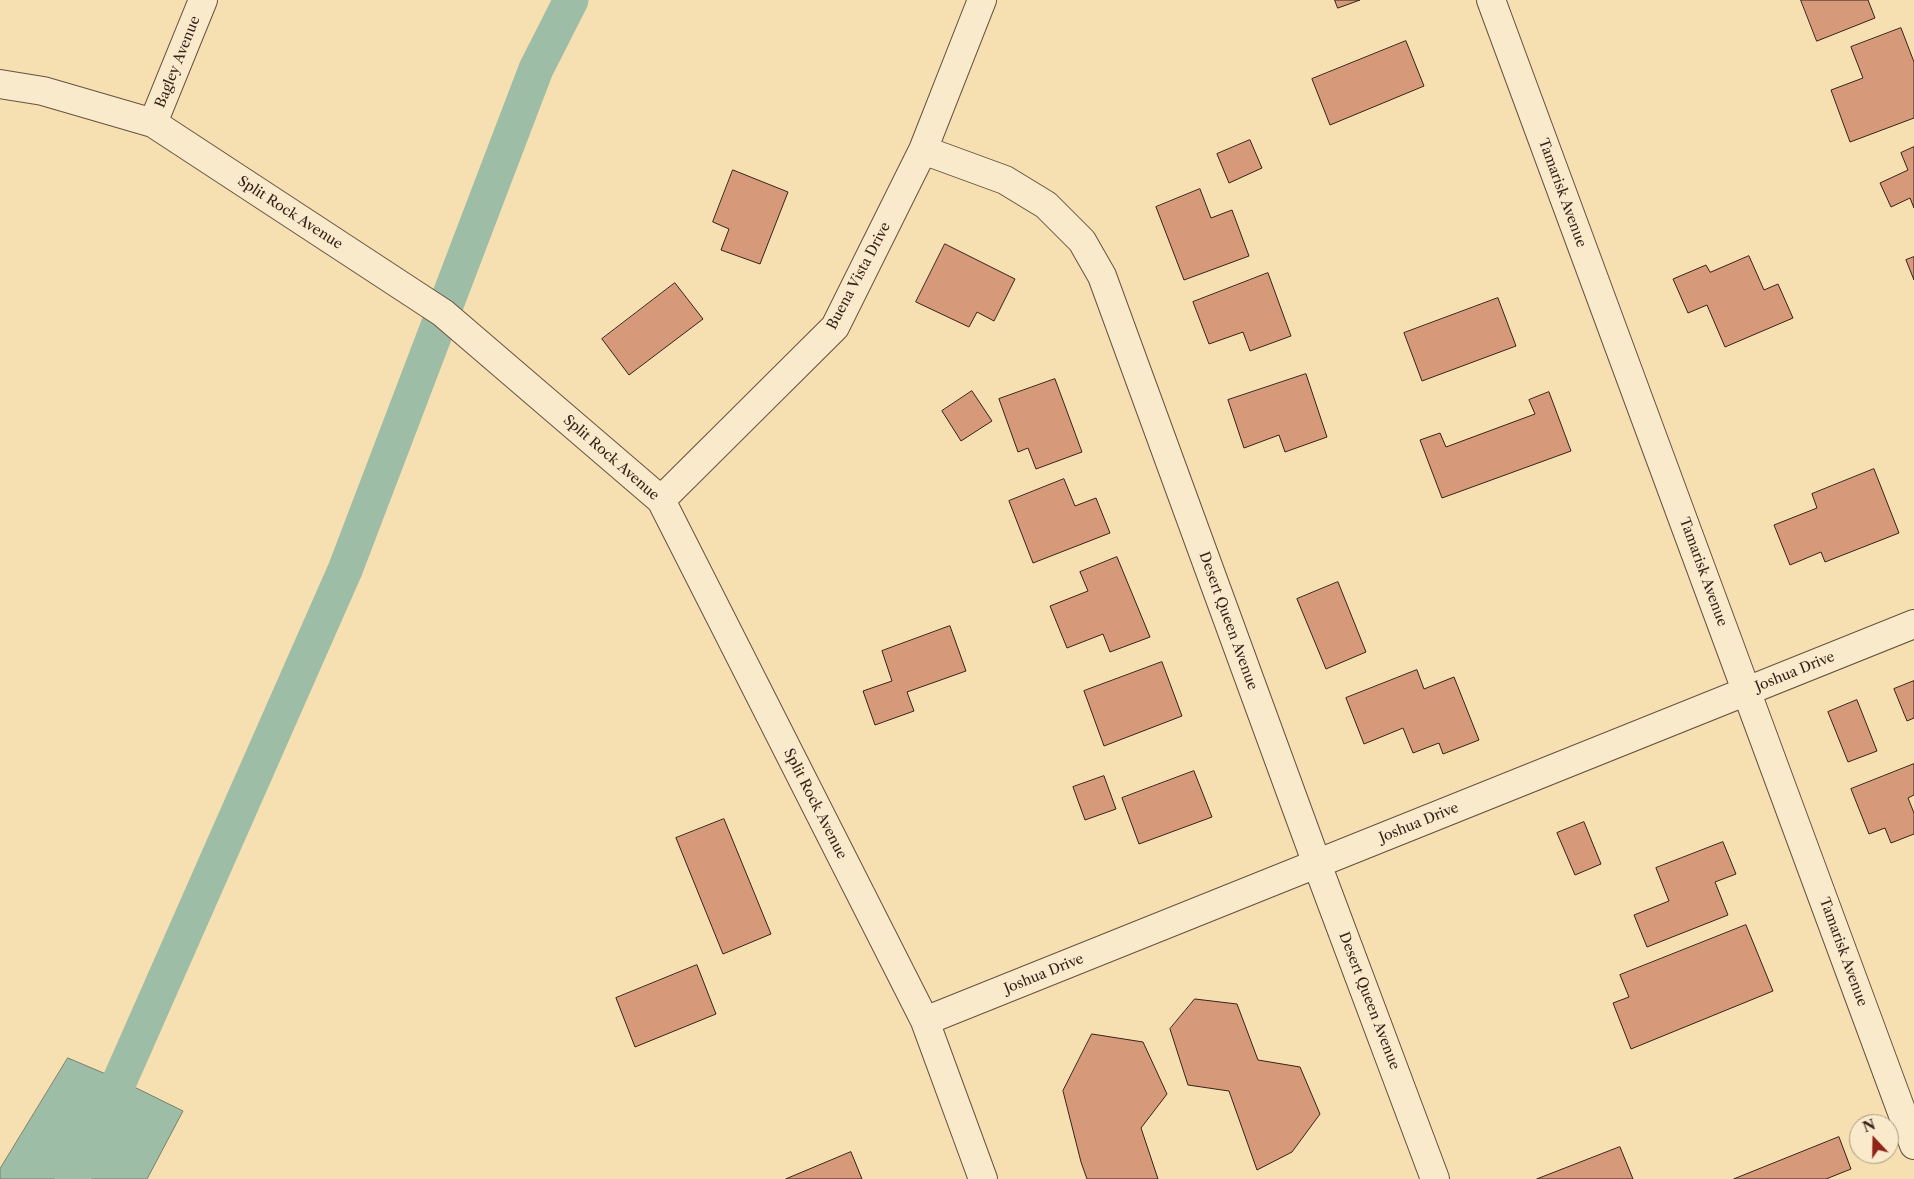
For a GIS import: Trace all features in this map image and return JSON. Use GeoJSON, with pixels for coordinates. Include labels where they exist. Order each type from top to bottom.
{"type":"FeatureCollection","features":[{"type":"Feature","properties":{"kind":"street","name":"Bagley Avenue"},"geometry":{"type":"LineString","coordinates":[[153,123],[203,0]]}},
{"type":"Feature","properties":{"kind":"street","name":"Buena Vista Drive"},"geometry":{"type":"LineString","coordinates":[[661,500],[835,327],[923,150],[982,0]]}},
{"type":"Feature","properties":{"kind":"street","name":"Tamarisk Avenue"},"geometry":{"type":"LineString","coordinates":[[1491,0],[1914,1145]]}},
{"type":"Feature","properties":{"kind":"street","name":"Split Rock Avenue"},"geometry":{"type":"LineString","coordinates":[[0,84],[43,91],[153,123],[443,313],[661,500],[925,1021],[984,1179]]}},
{"type":"Feature","properties":{"kind":"street","name":"Desert Queen Avenue"},"geometry":{"type":"LineString","coordinates":[[923,150],[1005,180],[1046,205],[1082,241],[1102,276],[1317,864],[1435,1179]]}},
{"type":"Feature","properties":{"kind":"street","name":"Joshua Drive"},"geometry":{"type":"LineString","coordinates":[[925,1021],[1914,624]]}},
{"type":"Feature","properties":{"kind":"shaded area"},"geometry":{"type":"Polygon","coordinates":[[[68,1058],[120,1080],[183,1111],[147,1179],[0,1179],[0,1169],[68,1058]]]}},
{"type":"Feature","properties":{"kind":"building"},"geometry":{"type":"Polygon","coordinates":[[[1335,0],[1360,0],[1338,8],[1335,0]]]}},
{"type":"Feature","properties":{"kind":"building"},"geometry":{"type":"Polygon","coordinates":[[[1801,0],[1868,0],[1875,18],[1817,41],[1801,0]]]}},
{"type":"Feature","properties":{"kind":"building"},"geometry":{"type":"Polygon","coordinates":[[[1901,28],[1914,62],[1914,118],[1850,142],[1831,90],[1863,78],[1851,47],[1901,28]]]}},
{"type":"Feature","properties":{"kind":"building"},"geometry":{"type":"Polygon","coordinates":[[[1406,41],[1424,86],[1330,125],[1312,79],[1406,41]]]}},
{"type":"Feature","properties":{"kind":"building"},"geometry":{"type":"Polygon","coordinates":[[[1250,140],[1262,168],[1229,183],[1217,154],[1250,140]]]}},
{"type":"Feature","properties":{"kind":"building"},"geometry":{"type":"Polygon","coordinates":[[[1914,147],[1914,208],[1910,198],[1891,207],[1880,183],[1908,170],[1901,153],[1914,147]]]}},
{"type":"Feature","properties":{"kind":"building"},"geometry":{"type":"Polygon","coordinates":[[[733,170],[788,192],[760,264],[721,250],[729,229],[713,222],[733,170]]]}},
{"type":"Feature","properties":{"kind":"building"},"geometry":{"type":"Polygon","coordinates":[[[1200,189],[1211,218],[1232,210],[1249,256],[1184,280],[1156,207],[1200,189]]]}},
{"type":"Feature","properties":{"kind":"building"},"geometry":{"type":"Polygon","coordinates":[[[945,244],[1015,279],[994,321],[977,312],[969,327],[916,302],[945,244]]]}},
{"type":"Feature","properties":{"kind":"building"},"geometry":{"type":"Polygon","coordinates":[[[1749,256],[1764,290],[1778,284],[1793,318],[1725,347],[1707,305],[1688,313],[1673,279],[1706,265],[1710,272],[1749,256]]]}},
{"type":"Feature","properties":{"kind":"building"},"geometry":{"type":"Polygon","coordinates":[[[1914,257],[1914,280],[1906,260],[1914,257]]]}},
{"type":"Feature","properties":{"kind":"building"},"geometry":{"type":"Polygon","coordinates":[[[1268,273],[1291,336],[1250,351],[1243,332],[1209,344],[1193,302],[1268,273]]]}},
{"type":"Feature","properties":{"kind":"building"},"geometry":{"type":"Polygon","coordinates":[[[675,283],[703,319],[629,375],[602,339],[675,283]]]}},
{"type":"Feature","properties":{"kind":"building"},"geometry":{"type":"Polygon","coordinates":[[[1498,298],[1516,346],[1422,381],[1404,333],[1498,298]]]}},
{"type":"Feature","properties":{"kind":"building"},"geometry":{"type":"Polygon","coordinates":[[[1306,374],[1327,437],[1285,452],[1279,435],[1244,448],[1228,400],[1306,374]]]}},
{"type":"Feature","properties":{"kind":"building"},"geometry":{"type":"Polygon","coordinates":[[[1055,379],[1082,452],[1036,469],[1028,448],[1018,452],[999,399],[1055,379]]]}},
{"type":"Feature","properties":{"kind":"building"},"geometry":{"type":"Polygon","coordinates":[[[972,391],[992,421],[961,441],[942,411],[972,391]]]}},
{"type":"Feature","properties":{"kind":"building"},"geometry":{"type":"Polygon","coordinates":[[[1549,392],[1571,451],[1442,498],[1420,440],[1440,433],[1446,447],[1535,414],[1529,400],[1549,392]]]}},
{"type":"Feature","properties":{"kind":"building"},"geometry":{"type":"Polygon","coordinates":[[[1874,469],[1899,533],[1825,562],[1821,552],[1790,565],[1774,525],[1817,508],[1812,494],[1874,469]]]}},
{"type":"Feature","properties":{"kind":"building"},"geometry":{"type":"Polygon","coordinates":[[[1064,479],[1075,506],[1096,498],[1110,533],[1033,563],[1009,501],[1064,479]]]}},
{"type":"Feature","properties":{"kind":"building"},"geometry":{"type":"Polygon","coordinates":[[[1117,557],[1150,637],[1110,652],[1103,634],[1067,648],[1050,606],[1088,591],[1080,572],[1117,557]]]}},
{"type":"Feature","properties":{"kind":"building"},"geometry":{"type":"Polygon","coordinates":[[[1338,582],[1366,652],[1326,669],[1297,599],[1338,582]]]}},
{"type":"Feature","properties":{"kind":"building"},"geometry":{"type":"Polygon","coordinates":[[[950,626],[966,671],[907,692],[914,711],[875,725],[863,691],[892,681],[882,651],[950,626]]]}},
{"type":"Feature","properties":{"kind":"building"},"geometry":{"type":"Polygon","coordinates":[[[1162,662],[1182,716],[1104,746],[1084,691],[1162,662]]]}},
{"type":"Feature","properties":{"kind":"building"},"geometry":{"type":"Polygon","coordinates":[[[1417,670],[1424,689],[1454,677],[1479,740],[1443,754],[1439,743],[1413,753],[1403,728],[1364,744],[1346,698],[1417,670]]]}},
{"type":"Feature","properties":{"kind":"building"},"geometry":{"type":"Polygon","coordinates":[[[1914,681],[1914,718],[1907,721],[1894,689],[1914,681]]]}},
{"type":"Feature","properties":{"kind":"building"},"geometry":{"type":"Polygon","coordinates":[[[1857,700],[1877,751],[1848,762],[1828,712],[1857,700]]]}},
{"type":"Feature","properties":{"kind":"building"},"geometry":{"type":"Polygon","coordinates":[[[1914,764],[1914,795],[1908,798],[1914,813],[1914,834],[1891,843],[1885,828],[1869,834],[1851,789],[1914,764]]]}},
{"type":"Feature","properties":{"kind":"building"},"geometry":{"type":"Polygon","coordinates":[[[1194,771],[1212,817],[1139,844],[1122,798],[1194,771]]]}},
{"type":"Feature","properties":{"kind":"building"},"geometry":{"type":"Polygon","coordinates":[[[1104,776],[1116,809],[1085,820],[1073,787],[1104,776]]]}},
{"type":"Feature","properties":{"kind":"building"},"geometry":{"type":"Polygon","coordinates":[[[724,819],[771,934],[723,954],[676,838],[724,819]]]}},
{"type":"Feature","properties":{"kind":"building"},"geometry":{"type":"Polygon","coordinates":[[[1584,822],[1601,864],[1575,875],[1557,833],[1584,822]]]}},
{"type":"Feature","properties":{"kind":"building"},"geometry":{"type":"Polygon","coordinates":[[[1723,842],[1736,874],[1715,882],[1728,915],[1647,947],[1634,915],[1669,901],[1656,868],[1723,842]]]}},
{"type":"Feature","properties":{"kind":"building"},"geometry":{"type":"Polygon","coordinates":[[[1746,925],[1773,991],[1631,1049],[1613,1003],[1629,997],[1620,975],[1746,925]]]}},
{"type":"Feature","properties":{"kind":"building"},"geometry":{"type":"Polygon","coordinates":[[[697,965],[716,1014],[635,1047],[616,998],[697,965]]]}},
{"type":"Feature","properties":{"kind":"building"},"geometry":{"type":"Polygon","coordinates":[[[1195,999],[1237,1004],[1258,1060],[1300,1067],[1320,1114],[1292,1152],[1257,1170],[1229,1091],[1188,1085],[1170,1029],[1195,999]]]}},
{"type":"Feature","properties":{"kind":"building"},"geometry":{"type":"Polygon","coordinates":[[[1092,1034],[1143,1042],[1167,1094],[1141,1128],[1158,1179],[1087,1179],[1063,1091],[1092,1034]]]}},
{"type":"Feature","properties":{"kind":"building"},"geometry":{"type":"Polygon","coordinates":[[[1839,1137],[1851,1169],[1826,1179],[1734,1179],[1839,1137]]]}},
{"type":"Feature","properties":{"kind":"building"},"geometry":{"type":"Polygon","coordinates":[[[1620,1147],[1633,1179],[1537,1179],[1620,1147]]]}},
{"type":"Feature","properties":{"kind":"building"},"geometry":{"type":"Polygon","coordinates":[[[851,1152],[862,1179],[786,1179],[851,1152]]]}},
{"type":"Feature","properties":{"kind":"waterway"},"geometry":{"type":"LineString","coordinates":[[72,1179],[120,1080],[345,570],[536,69],[571,0]]}}]}
